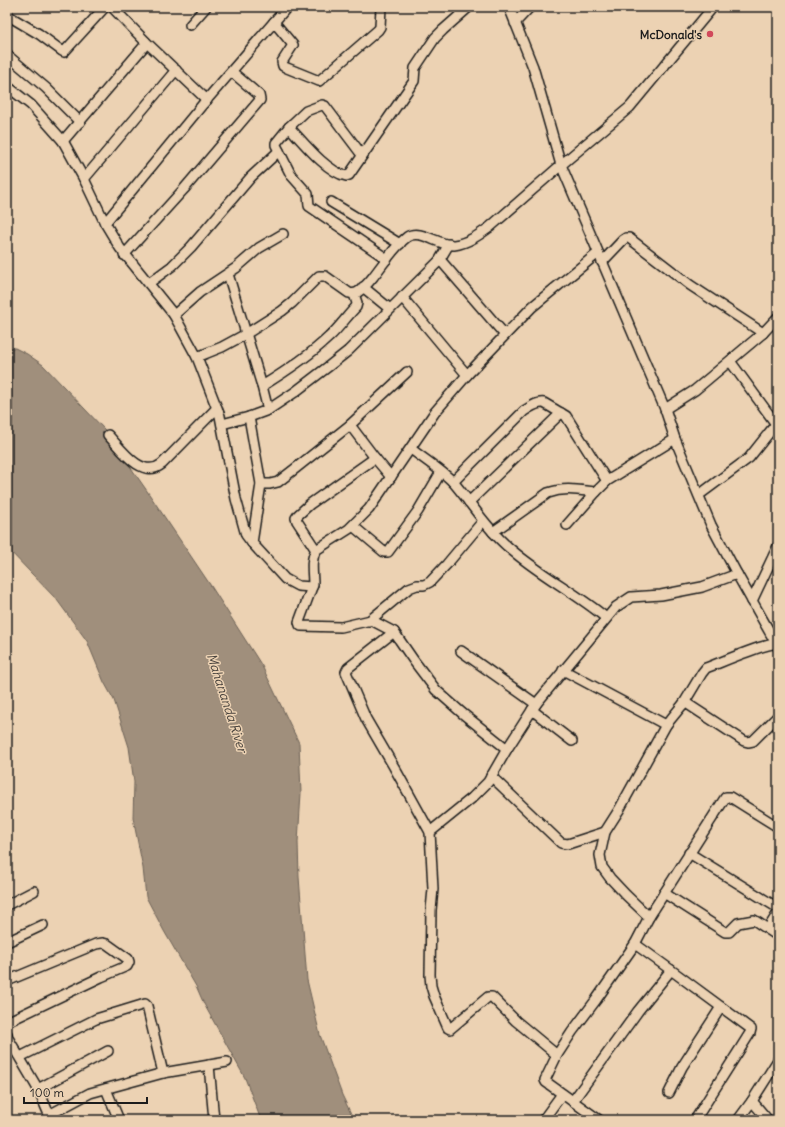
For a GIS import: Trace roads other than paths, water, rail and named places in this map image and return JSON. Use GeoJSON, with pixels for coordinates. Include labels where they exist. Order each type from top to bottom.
{"type":"FeatureCollection","features":[{"type":"Feature","properties":{"kind":"street"},"geometry":{"type":"LineString","coordinates":[[7,15],[38,34],[63,52],[105,7]]}},
{"type":"Feature","properties":{"kind":"street"},"geometry":{"type":"LineString","coordinates":[[112,7],[146,42],[208,100]]}},
{"type":"Feature","properties":{"kind":"street"},"geometry":{"type":"LineString","coordinates":[[190,25],[206,7]]}},
{"type":"Feature","properties":{"kind":"street"},"geometry":{"type":"LineString","coordinates":[[105,223],[287,7]]}},
{"type":"Feature","properties":{"kind":"street"},"geometry":{"type":"LineString","coordinates":[[274,22],[293,45],[282,62],[283,66],[319,81],[379,28],[381,7]]}},
{"type":"Feature","properties":{"kind":"street"},"geometry":{"type":"LineString","coordinates":[[289,127],[318,158],[337,173],[346,176],[349,175],[414,81],[415,68],[436,38],[469,7]]}},
{"type":"Feature","properties":{"kind":"street"},"geometry":{"type":"LineString","coordinates":[[509,7],[533,67],[560,164],[665,409],[711,525],[777,645],[764,646],[706,668],[684,703],[666,725],[619,810],[605,832],[600,855],[602,867],[610,878],[649,917]]}},
{"type":"Feature","properties":{"kind":"street"},"geometry":{"type":"LineString","coordinates":[[515,23],[530,7]]}},
{"type":"Feature","properties":{"kind":"street"},"geometry":{"type":"LineString","coordinates":[[196,357],[222,347],[246,334],[292,303],[319,276],[326,276],[349,293],[354,294],[363,287],[400,244],[415,234],[453,245],[464,243],[490,228],[560,164],[630,107],[713,7]]}},
{"type":"Feature","properties":{"kind":"street"},"geometry":{"type":"LineString","coordinates":[[63,141],[145,46],[146,42]]}},
{"type":"Feature","properties":{"kind":"street"},"geometry":{"type":"LineString","coordinates":[[7,55],[46,88],[80,122]]}},
{"type":"Feature","properties":{"kind":"street"},"geometry":{"type":"LineString","coordinates":[[84,178],[176,70]]}},
{"type":"Feature","properties":{"kind":"street"},"geometry":{"type":"LineString","coordinates":[[124,255],[184,189],[260,100],[259,96],[232,72]]}},
{"type":"Feature","properties":{"kind":"street"},"geometry":{"type":"LineString","coordinates":[[7,86],[31,105],[63,141],[84,178],[105,223],[124,255],[149,283],[174,315],[196,357],[217,408],[222,424],[236,499],[246,535],[285,579],[298,586],[312,588]]}},
{"type":"Feature","properties":{"kind":"street"},"geometry":{"type":"LineString","coordinates":[[362,156],[325,106],[322,105],[306,111],[289,127],[276,143],[276,146],[291,175],[308,194],[309,206],[387,259]]}},
{"type":"Feature","properties":{"kind":"street"},"geometry":{"type":"LineString","coordinates":[[149,283],[172,266],[191,247],[240,189],[279,151]]}},
{"type":"Feature","properties":{"kind":"street"},"geometry":{"type":"LineString","coordinates":[[331,202],[400,244]]}},
{"type":"Feature","properties":{"kind":"street"},"geometry":{"type":"LineString","coordinates":[[174,315],[200,292],[244,262],[258,248],[283,234]]}},
{"type":"Feature","properties":{"kind":"street"},"geometry":{"type":"LineString","coordinates":[[507,749],[436,690],[394,632],[374,621],[347,626],[301,626],[299,624],[313,585],[312,560],[316,550],[353,526],[369,509],[435,412],[467,375],[532,307],[626,238],[629,238],[690,285],[762,333]]}},
{"type":"Feature","properties":{"kind":"street"},"geometry":{"type":"LineString","coordinates":[[222,424],[268,410],[336,361],[439,261],[449,244]]}},
{"type":"Feature","properties":{"kind":"street"},"geometry":{"type":"LineString","coordinates":[[439,261],[442,262],[505,335]]}},
{"type":"Feature","properties":{"kind":"street"},"geometry":{"type":"LineString","coordinates":[[228,274],[268,410]]}},
{"type":"Feature","properties":{"kind":"street"},"geometry":{"type":"LineString","coordinates":[[363,287],[390,310]]}},
{"type":"Feature","properties":{"kind":"street"},"geometry":{"type":"LineString","coordinates":[[262,386],[306,356],[330,336],[356,307],[357,304],[354,294]]}},
{"type":"Feature","properties":{"kind":"street"},"geometry":{"type":"LineString","coordinates":[[402,297],[467,375]]}},
{"type":"Feature","properties":{"kind":"street"},"geometry":{"type":"LineString","coordinates":[[665,409],[695,390],[762,333],[778,317]]}},
{"type":"Feature","properties":{"kind":"street"},"geometry":{"type":"LineString","coordinates":[[699,495],[749,458],[777,425],[730,361]]}},
{"type":"Feature","properties":{"kind":"street"},"geometry":{"type":"LineString","coordinates":[[261,484],[278,482],[350,425],[407,372]]}},
{"type":"Feature","properties":{"kind":"street"},"geometry":{"type":"LineString","coordinates":[[453,482],[524,412],[536,403],[544,404],[566,416],[607,481]]}},
{"type":"Feature","properties":{"kind":"street"},"geometry":{"type":"LineString","coordinates":[[108,435],[136,465],[144,468],[158,468],[217,408]]}},
{"type":"Feature","properties":{"kind":"street"},"geometry":{"type":"LineString","coordinates":[[469,502],[561,413]]}},
{"type":"Feature","properties":{"kind":"street"},"geometry":{"type":"LineString","coordinates":[[249,417],[261,484],[252,543]]}},
{"type":"Feature","properties":{"kind":"street"},"geometry":{"type":"LineString","coordinates":[[350,425],[391,477]]}},
{"type":"Feature","properties":{"kind":"street"},"geometry":{"type":"LineString","coordinates":[[567,525],[607,481],[676,439]]}},
{"type":"Feature","properties":{"kind":"street"},"geometry":{"type":"LineString","coordinates":[[411,449],[453,482],[493,532],[524,561],[591,606],[606,618]]}},
{"type":"Feature","properties":{"kind":"street"},"geometry":{"type":"LineString","coordinates":[[316,550],[296,518],[310,504],[375,458]]}},
{"type":"Feature","properties":{"kind":"street"},"geometry":{"type":"LineString","coordinates":[[353,526],[384,552],[388,552],[418,511],[441,472]]}},
{"type":"Feature","properties":{"kind":"street"},"geometry":{"type":"LineString","coordinates":[[493,532],[548,493],[558,489],[596,492]]}},
{"type":"Feature","properties":{"kind":"street"},"geometry":{"type":"LineString","coordinates":[[369,621],[409,588],[424,585],[430,582],[484,521]]}},
{"type":"Feature","properties":{"kind":"street"},"geometry":{"type":"LineString","coordinates":[[752,601],[778,546]]}},
{"type":"Feature","properties":{"kind":"street"},"geometry":{"type":"LineString","coordinates":[[430,832],[472,798],[488,782],[534,707],[616,607],[631,597],[661,595],[702,587],[737,574]]}},
{"type":"Feature","properties":{"kind":"street"},"geometry":{"type":"LineString","coordinates":[[394,632],[348,668],[346,672],[366,719],[430,832],[433,889],[431,910],[430,975],[434,996],[448,1028],[450,1029],[491,996],[516,1021],[557,1055]]}},
{"type":"Feature","properties":{"kind":"street"},"geometry":{"type":"LineString","coordinates":[[461,651],[534,707],[572,741]]}},
{"type":"Feature","properties":{"kind":"street"},"geometry":{"type":"LineString","coordinates":[[563,670],[666,725]]}},
{"type":"Feature","properties":{"kind":"street"},"geometry":{"type":"LineString","coordinates":[[684,703],[688,703],[725,729],[748,742],[753,741],[778,716]]}},
{"type":"Feature","properties":{"kind":"street"},"geometry":{"type":"LineString","coordinates":[[492,776],[561,843],[568,844],[605,832]]}},
{"type":"Feature","properties":{"kind":"street"},"geometry":{"type":"LineString","coordinates":[[593,1119],[573,1101],[545,1081],[557,1055],[635,944],[649,917],[726,797],[730,797],[778,827]]}},
{"type":"Feature","properties":{"kind":"street"},"geometry":{"type":"LineString","coordinates":[[689,854],[778,908]]}},
{"type":"Feature","properties":{"kind":"street"},"geometry":{"type":"LineString","coordinates":[[7,906],[34,891]]}},
{"type":"Feature","properties":{"kind":"street"},"geometry":{"type":"LineString","coordinates":[[664,893],[725,932],[728,932],[738,924],[753,920],[778,936]]}},
{"type":"Feature","properties":{"kind":"street"},"geometry":{"type":"LineString","coordinates":[[768,929],[778,913]]}},
{"type":"Feature","properties":{"kind":"street"},"geometry":{"type":"LineString","coordinates":[[7,942],[43,924]]}},
{"type":"Feature","properties":{"kind":"street"},"geometry":{"type":"LineString","coordinates":[[7,981],[96,944],[103,943],[110,946],[128,959],[129,962],[127,966],[7,1022]]}},
{"type":"Feature","properties":{"kind":"street"},"geometry":{"type":"LineString","coordinates":[[635,944],[748,1026],[751,1031],[695,1120]]}},
{"type":"Feature","properties":{"kind":"street"},"geometry":{"type":"LineString","coordinates":[[573,1101],[638,1011],[671,970]]}},
{"type":"Feature","properties":{"kind":"street"},"geometry":{"type":"LineString","coordinates":[[20,1057],[96,1019],[145,1004],[147,1006],[163,1073]]}},
{"type":"Feature","properties":{"kind":"street"},"geometry":{"type":"LineString","coordinates":[[669,1094],[682,1067],[721,1007]]}},
{"type":"Feature","properties":{"kind":"street"},"geometry":{"type":"LineString","coordinates":[[7,1037],[38,1089],[50,1117],[90,1093],[163,1073],[227,1062]]}},
{"type":"Feature","properties":{"kind":"street"},"geometry":{"type":"LineString","coordinates":[[38,1089],[108,1051]]}},
{"type":"Feature","properties":{"kind":"street"},"geometry":{"type":"LineString","coordinates":[[738,1120],[778,1061]]}},
{"type":"Feature","properties":{"kind":"street"},"geometry":{"type":"LineString","coordinates":[[209,1065],[214,1120]]}},
{"type":"Feature","properties":{"kind":"street"},"geometry":{"type":"LineString","coordinates":[[106,1089],[119,1120]]}},
{"type":"Feature","properties":{"kind":"street"},"geometry":{"type":"LineString","coordinates":[[542,1120],[562,1094]]}},
{"type":"Feature","properties":{"kind":"street"},"geometry":{"type":"LineString","coordinates":[[752,1100],[768,1120]]}},
{"type":"Feature","properties":{"kind":"water","name":"Mahananda River"},"geometry":{"type":"Polygon","coordinates":[[[7,348],[15,348],[43,365],[104,429],[211,586],[262,666],[299,743],[301,793],[298,842],[299,877],[307,980],[320,1035],[342,1095],[354,1120],[261,1120],[245,1078],[146,897],[143,868],[133,818],[134,782],[129,747],[114,700],[104,682],[87,641],[57,600],[7,548],[7,348]]]}},
{"type":"Feature","properties":{"kind":"place","name":"McDonald's"},"geometry":{"type":"Point","coordinates":[710,34]}}]}
